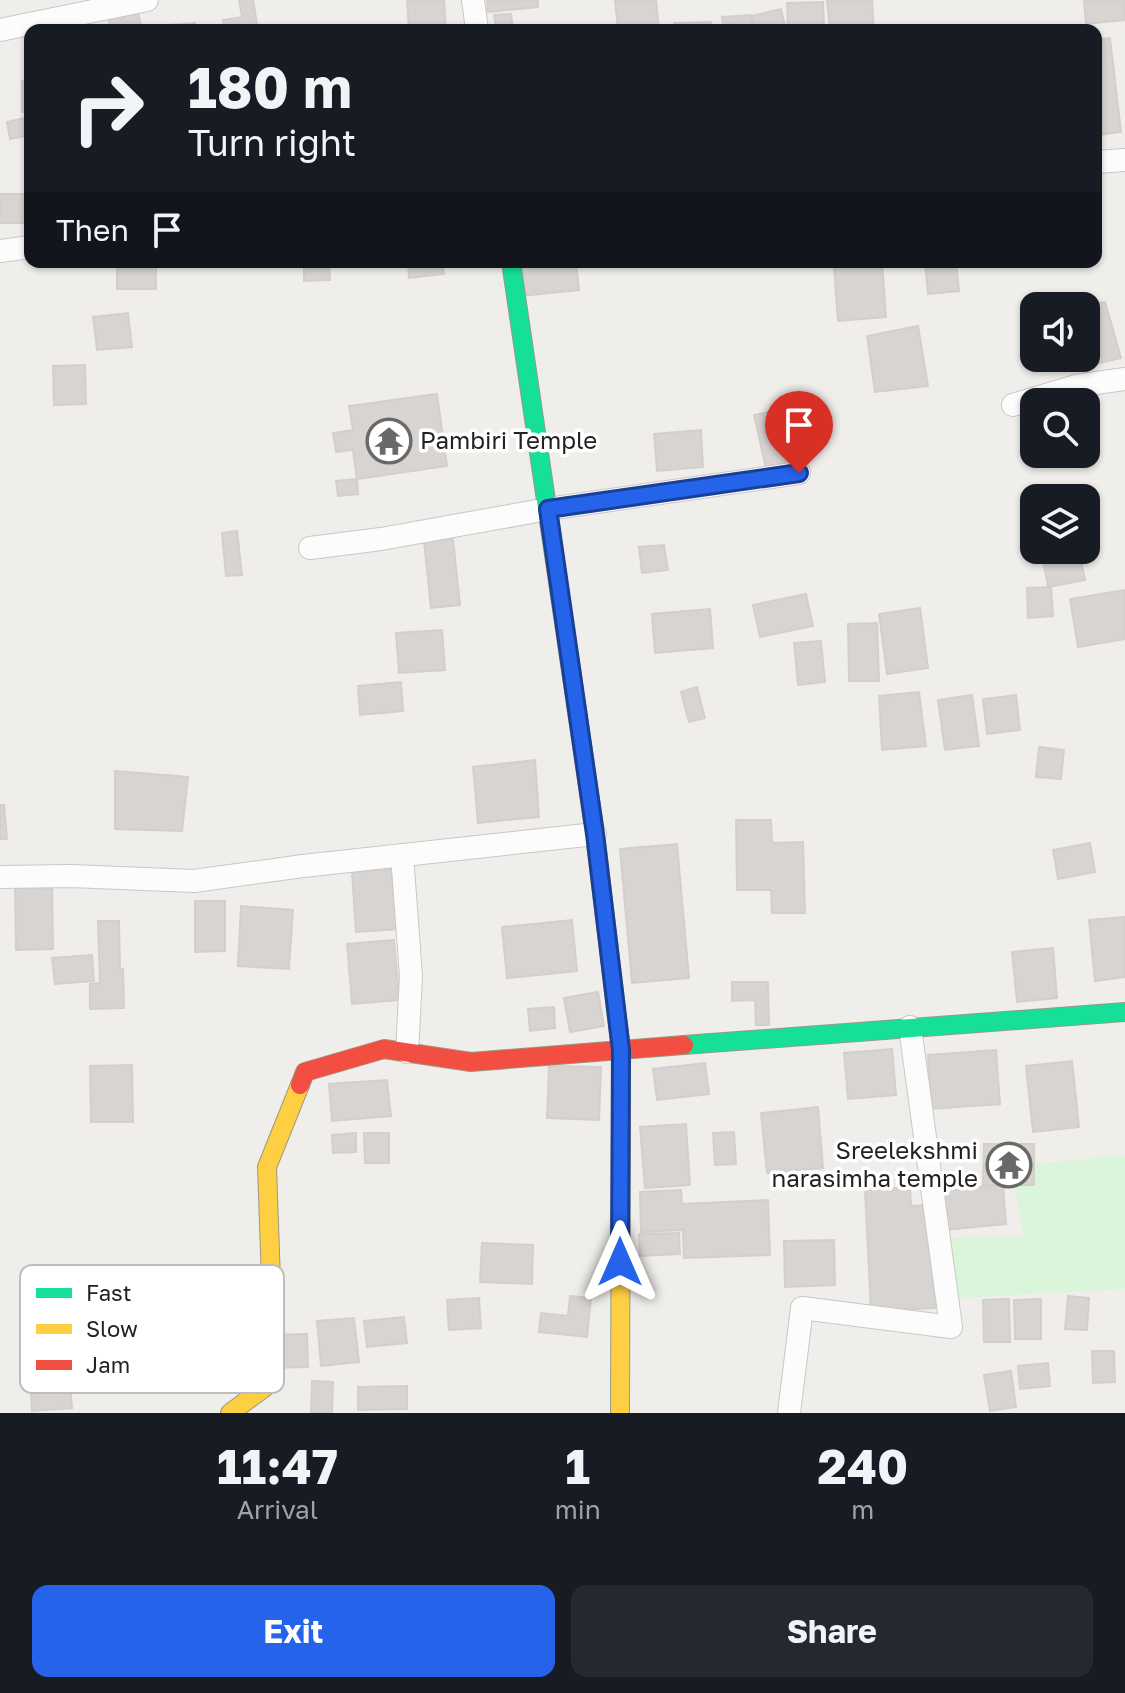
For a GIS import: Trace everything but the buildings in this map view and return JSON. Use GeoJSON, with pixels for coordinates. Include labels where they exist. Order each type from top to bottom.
{"type":"FeatureCollection","features":[{"type":"Feature","properties":{"kind":"street"},"geometry":{"type":"LineString","coordinates":[[29,24],[147,0]]}},
{"type":"Feature","properties":{"kind":"street"},"geometry":{"type":"LineString","coordinates":[[473,0],[476,24]]}},
{"type":"Feature","properties":{"kind":"street"},"geometry":{"type":"LineString","coordinates":[[0,30],[24,25]]}},
{"type":"Feature","properties":{"kind":"street"},"geometry":{"type":"LineString","coordinates":[[1102,162],[1125,160]]}},
{"type":"Feature","properties":{"kind":"street"},"geometry":{"type":"LineString","coordinates":[[0,251],[24,248]]}},
{"type":"Feature","properties":{"kind":"street"},"geometry":{"type":"LineString","coordinates":[[512,268],[595,834],[621,1050],[620,1413]]}},
{"type":"Feature","properties":{"kind":"street"},"geometry":{"type":"LineString","coordinates":[[1013,405],[1076,386],[1125,379]]}},
{"type":"Feature","properties":{"kind":"street"},"geometry":{"type":"LineString","coordinates":[[310,548],[381,539],[548,509],[799,473]]}},
{"type":"Feature","properties":{"kind":"street"},"geometry":{"type":"LineString","coordinates":[[0,877],[71,876],[194,881],[595,834]]}},
{"type":"Feature","properties":{"kind":"street"},"geometry":{"type":"LineString","coordinates":[[402,855],[411,976],[407,1052]]}},
{"type":"Feature","properties":{"kind":"street"},"geometry":{"type":"LineString","coordinates":[[270,1265],[267,1167],[305,1072],[384,1049],[471,1062],[1125,1012]]}},
{"type":"Feature","properties":{"kind":"street"},"geometry":{"type":"LineString","coordinates":[[789,1413],[802,1308],[951,1327],[910,1027]]}},
{"type":"Feature","properties":{"kind":"street"},"geometry":{"type":"LineString","coordinates":[[230,1413],[257,1393]]}},
{"type":"Feature","properties":{"kind":"green space"},"geometry":{"type":"Polygon","coordinates":[[[1125,1155],[1125,1289],[956,1298],[946,1238],[1024,1237],[1010,1166],[1125,1155]]]}},
{"type":"Feature","properties":{"kind":"traffic: fast"},"geometry":{"type":"LineString","coordinates":[[512,268],[595,834],[621,1050],[621,1121]]}},
{"type":"Feature","properties":{"kind":"traffic: fast"},"geometry":{"type":"LineString","coordinates":[[684,1045],[1125,1012]]}},
{"type":"Feature","properties":{"kind":"traffic: slow"},"geometry":{"type":"LineString","coordinates":[[270,1265],[267,1167],[300,1085]]}},
{"type":"Feature","properties":{"kind":"traffic: slow"},"geometry":{"type":"LineString","coordinates":[[620,1413],[621,1121]]}},
{"type":"Feature","properties":{"kind":"traffic: slow"},"geometry":{"type":"LineString","coordinates":[[230,1413],[257,1393]]}},
{"type":"Feature","properties":{"kind":"traffic: jam"},"geometry":{"type":"LineString","coordinates":[[300,1085],[305,1072],[384,1049],[471,1062],[684,1045]]}},
{"type":"Feature","properties":{"kind":"place","name":"Pambiri Temple"},"geometry":{"type":"Point","coordinates":[389,441]}},
{"type":"Feature","properties":{"kind":"place","name":"Sreelekshmi narasimha temple"},"geometry":{"type":"Point","coordinates":[1009,1165]}},
{"type":"Feature","properties":{"kind":"route"},"geometry":{"type":"LineString","coordinates":[[620,1262],[621,1050],[595,834],[548,509],[799,473]]}}]}
